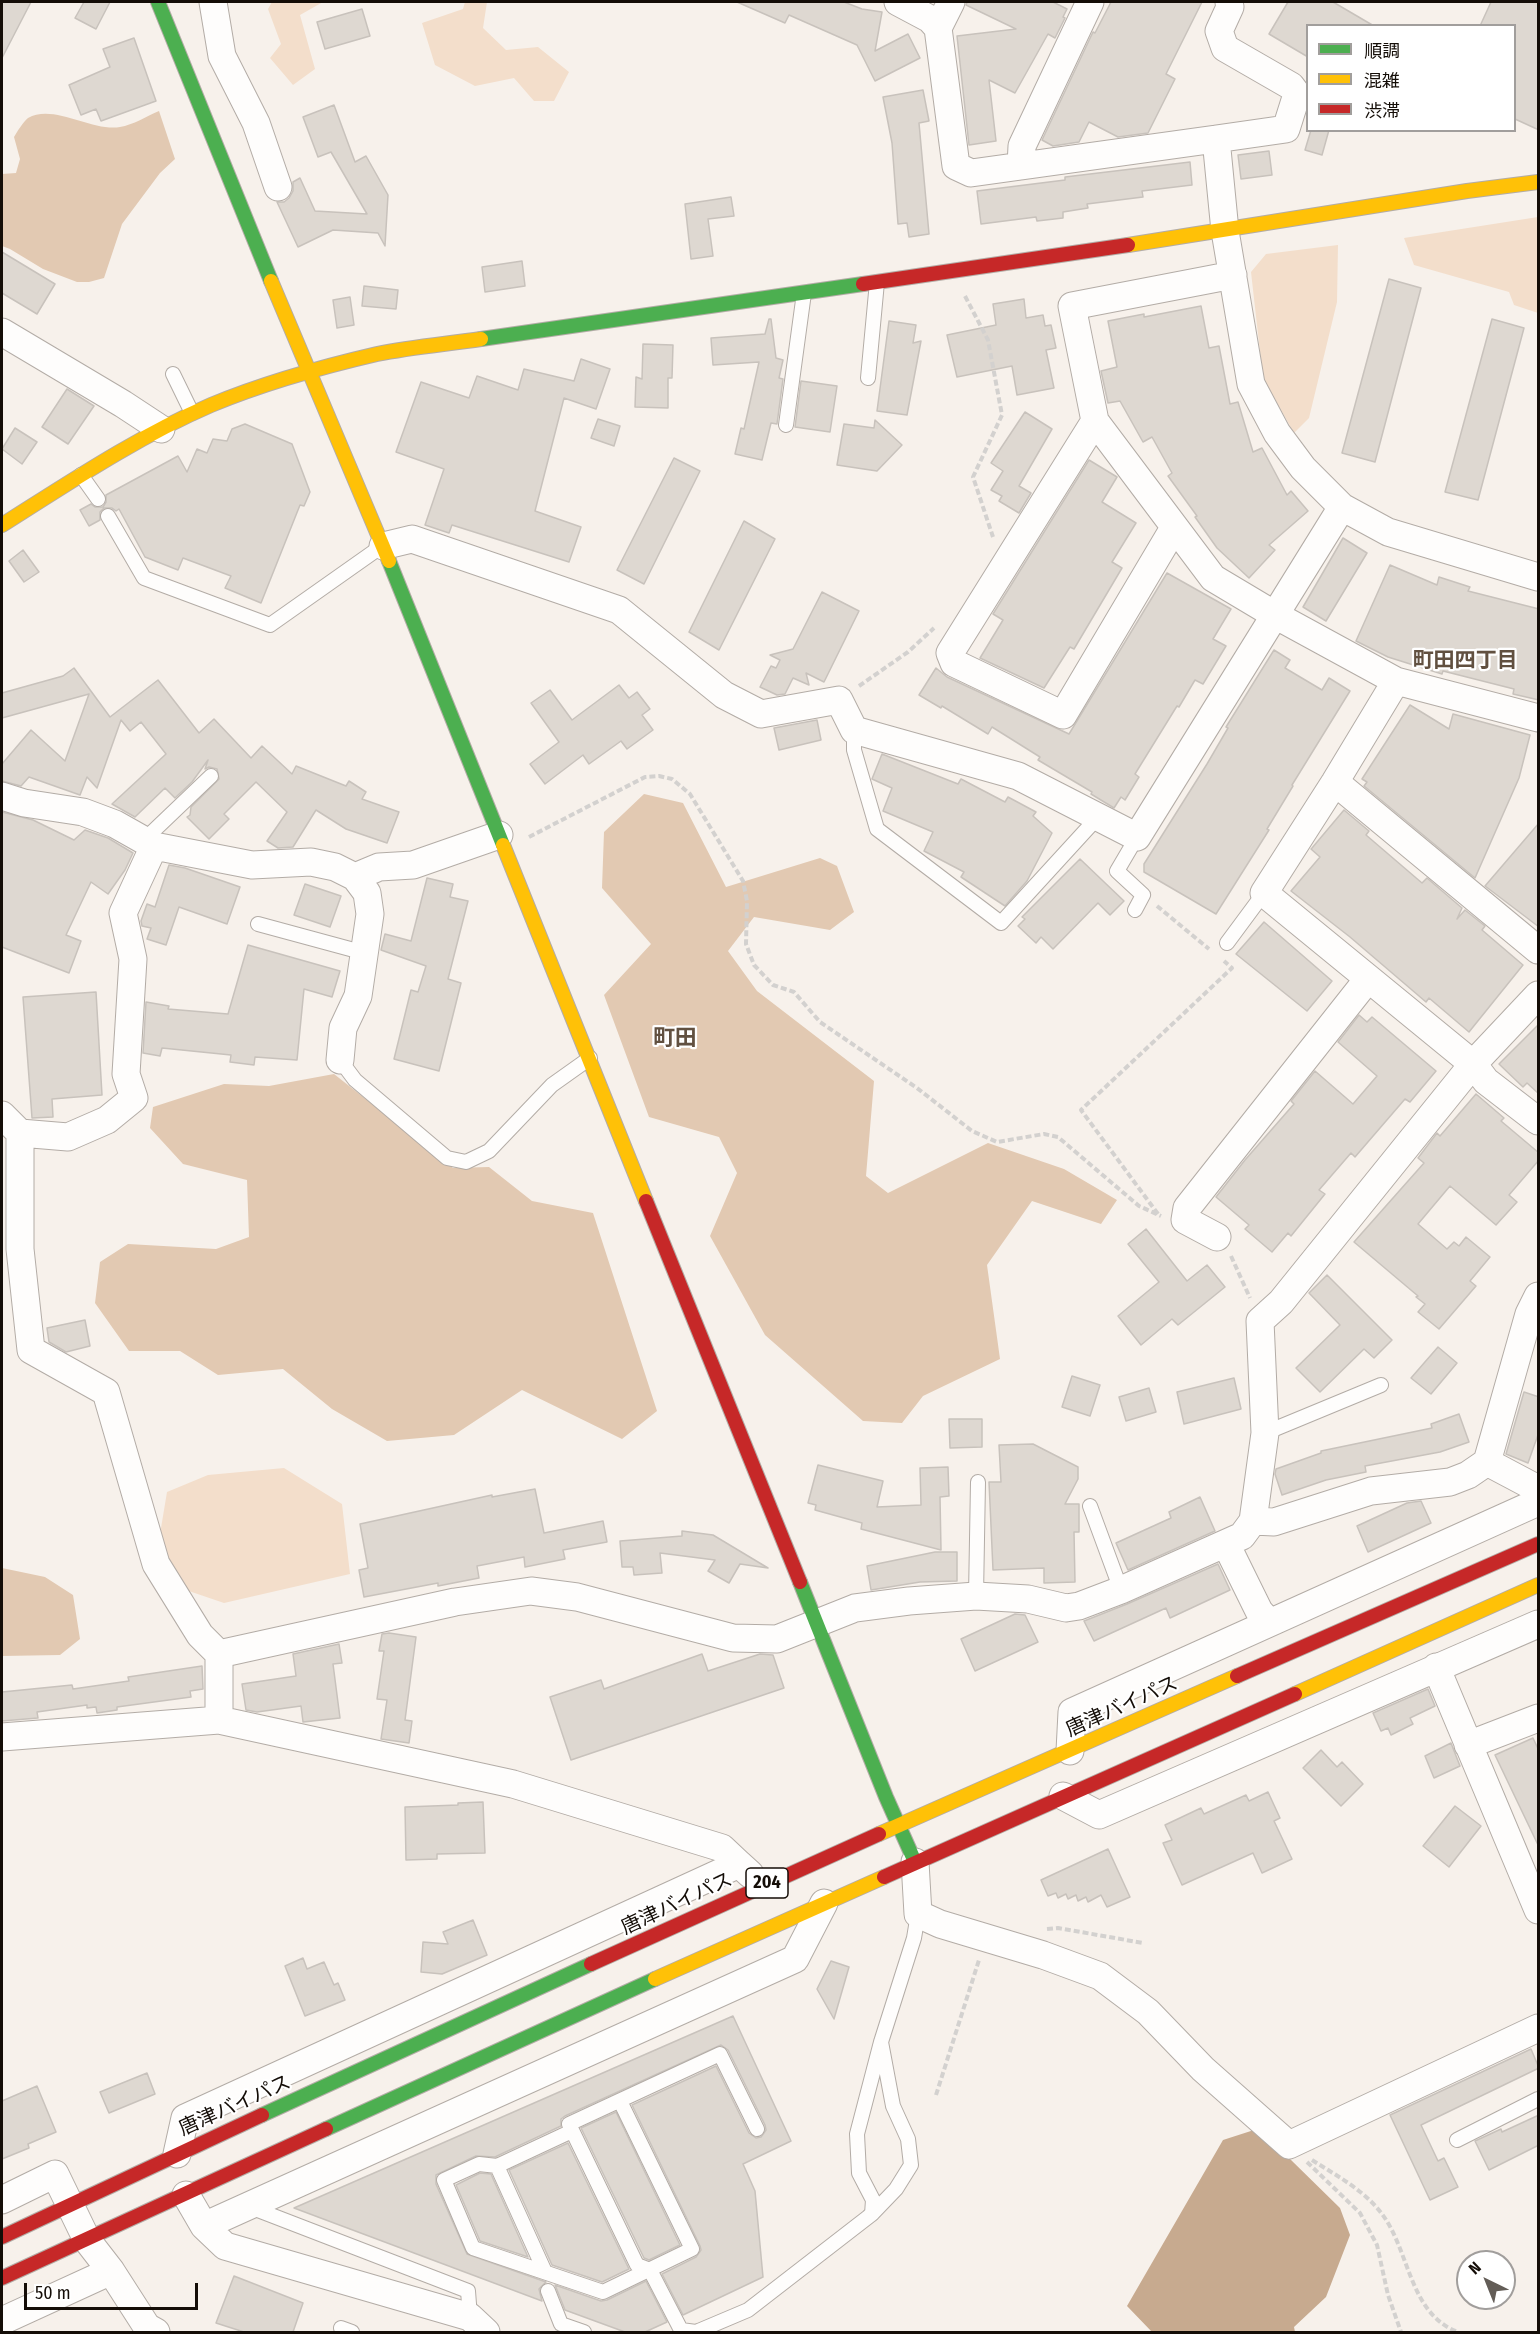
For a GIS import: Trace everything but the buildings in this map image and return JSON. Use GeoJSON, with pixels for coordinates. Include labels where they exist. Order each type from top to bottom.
{"type":"FeatureCollection","features":[{"type":"Feature","properties":{"kind":"main road"},"geometry":{"type":"LineString","coordinates":[[158,2],[308,372],[339,439],[383,546],[915,1862]]}},
{"type":"Feature","properties":{"kind":"main road"},"geometry":{"type":"LineString","coordinates":[[2,525],[81,475],[192,413],[242,393],[308,372],[379,354],[1225,231],[1467,191],[1539,182]]}},
{"type":"Feature","properties":{"kind":"main road","name":"唐津バイパス"},"geometry":{"type":"LineString","coordinates":[[2,2237],[762,1885],[899,1827],[1539,1544]]}},
{"type":"Feature","properties":{"kind":"main road","name":"204"},"geometry":{"type":"LineString","coordinates":[[2,2278],[509,2044],[1539,1585]]}},
{"type":"Feature","properties":{"kind":"street"},"geometry":{"type":"LineString","coordinates":[[213,2],[222,56],[256,123],[278,187]]}},
{"type":"Feature","properties":{"kind":"street"},"geometry":{"type":"LineString","coordinates":[[898,2],[930,19],[938,27]]}},
{"type":"Feature","properties":{"kind":"street"},"geometry":{"type":"LineString","coordinates":[[951,2],[938,27],[956,166],[971,173],[1286,129],[1297,94],[1291,86],[1225,48],[1219,31],[1230,7],[1228,2]]}},
{"type":"Feature","properties":{"kind":"street"},"geometry":{"type":"LineString","coordinates":[[1021,166],[1022,146],[1090,2]]}},
{"type":"Feature","properties":{"kind":"street"},"geometry":{"type":"LineString","coordinates":[[1216,139],[1225,231],[1251,384],[1277,433],[1303,468],[1342,507],[1388,532],[1539,577]]}},
{"type":"Feature","properties":{"kind":"street"},"geometry":{"type":"LineString","coordinates":[[1233,275],[1072,306],[1095,421],[1213,578],[1275,615],[1396,681],[1539,718]]}},
{"type":"Feature","properties":{"kind":"street"},"geometry":{"type":"LineString","coordinates":[[2,332],[162,429]]}},
{"type":"Feature","properties":{"kind":"street"},"geometry":{"type":"LineString","coordinates":[[1095,421],[950,653],[954,663],[1063,715],[1174,528]]}},
{"type":"Feature","properties":{"kind":"street"},"geometry":{"type":"LineString","coordinates":[[383,546],[412,539],[619,610],[724,695],[761,714],[839,700],[854,730],[1018,776],[1137,837],[1342,507]]}},
{"type":"Feature","properties":{"kind":"street"},"geometry":{"type":"LineString","coordinates":[[1396,681],[1264,893],[1473,1064],[1486,1082],[1539,1121]]}},
{"type":"Feature","properties":{"kind":"street"},"geometry":{"type":"LineString","coordinates":[[1335,782],[1539,950]]}},
{"type":"Feature","properties":{"kind":"street"},"geometry":{"type":"LineString","coordinates":[[2,796],[24,803],[82,812],[115,824],[149,843],[252,866],[311,862],[335,867],[355,877],[367,893],[370,914],[358,996],[343,1028],[340,1060]]}},
{"type":"Feature","properties":{"kind":"street"},"geometry":{"type":"LineString","coordinates":[[355,877],[379,867],[413,865],[500,835]]}},
{"type":"Feature","properties":{"kind":"street"},"geometry":{"type":"LineString","coordinates":[[149,843],[123,913],[134,959],[126,1074],[134,1098],[107,1120],[68,1137],[11,1124],[20,1250],[31,1350],[106,1392],[156,1564],[200,1635],[219,1654],[219,1720]]}},
{"type":"Feature","properties":{"kind":"street"},"geometry":{"type":"LineString","coordinates":[[1217,1237],[1185,1220],[1187,1208],[1368,979]]}},
{"type":"Feature","properties":{"kind":"street"},"geometry":{"type":"LineString","coordinates":[[219,1654],[455,1602],[531,1591],[577,1596],[733,1638],[777,1639],[855,1608],[909,1601],[976,1596],[1028,1599],[1066,1608],[1122,1590],[1226,1544],[1242,1536],[1253,1521],[1265,1433],[1260,1321],[1281,1302],[1473,1064],[1539,995]]}},
{"type":"Feature","properties":{"kind":"street"},"geometry":{"type":"LineString","coordinates":[[1253,1521],[1274,1522],[1371,1491],[1450,1482],[1468,1475],[1487,1462],[1529,1314],[1539,1296]]}},
{"type":"Feature","properties":{"kind":"street"},"geometry":{"type":"LineString","coordinates":[[1487,1462],[1539,1489]]}},
{"type":"Feature","properties":{"kind":"street"},"geometry":{"type":"LineString","coordinates":[[1070,1751],[1072,1712],[1539,1502]]}},
{"type":"Feature","properties":{"kind":"street"},"geometry":{"type":"LineString","coordinates":[[1226,1544],[1259,1611],[1275,1619],[1296,1651]]}},
{"type":"Feature","properties":{"kind":"street"},"geometry":{"type":"LineString","coordinates":[[1063,1796],[1098,1815],[1539,1624]]}},
{"type":"Feature","properties":{"kind":"street"},"geometry":{"type":"LineString","coordinates":[[1373,1659],[1386,1689]]}},
{"type":"Feature","properties":{"kind":"street"},"geometry":{"type":"LineString","coordinates":[[1436,1667],[1539,1910]]}},
{"type":"Feature","properties":{"kind":"street"},"geometry":{"type":"LineString","coordinates":[[1468,1745],[1539,1718]]}},
{"type":"Feature","properties":{"kind":"street"},"geometry":{"type":"LineString","coordinates":[[2,1737],[219,1720],[513,1784],[722,1848],[762,1885]]}},
{"type":"Feature","properties":{"kind":"street"},"geometry":{"type":"LineString","coordinates":[[915,1862],[918,1914],[940,1924],[1043,1955],[1100,1977],[1148,2012],[1203,2069],[1289,2145],[1539,2028]]}},
{"type":"Feature","properties":{"kind":"street"},"geometry":{"type":"LineString","coordinates":[[177,2154],[185,2118],[739,1864]]}},
{"type":"Feature","properties":{"kind":"street"},"geometry":{"type":"LineString","coordinates":[[204,2226],[795,1959],[824,1903]]}},
{"type":"Feature","properties":{"kind":"street"},"geometry":{"type":"LineString","coordinates":[[3,2196],[55,2174],[87,2240],[111,2271],[148,2330]]}},
{"type":"Feature","properties":{"kind":"street"},"geometry":{"type":"LineString","coordinates":[[186,2195],[204,2226],[225,2246],[478,2325]]}},
{"type":"Feature","properties":{"kind":"street"},"geometry":{"type":"LineString","coordinates":[[2,2322],[111,2271]]}},
{"type":"Feature","properties":{"kind":"lane"},"geometry":{"type":"LineString","coordinates":[[868,378],[877,281]]}},
{"type":"Feature","properties":{"kind":"lane"},"geometry":{"type":"LineString","coordinates":[[786,425],[805,292]]}},
{"type":"Feature","properties":{"kind":"lane"},"geometry":{"type":"LineString","coordinates":[[173,374],[192,413]]}},
{"type":"Feature","properties":{"kind":"lane"},"geometry":{"type":"LineString","coordinates":[[81,475],[98,499]]}},
{"type":"Feature","properties":{"kind":"lane"},"geometry":{"type":"LineString","coordinates":[[108,516],[144,578],[270,625],[383,546]]}},
{"type":"Feature","properties":{"kind":"lane"},"geometry":{"type":"LineString","coordinates":[[854,730],[854,750],[877,829],[1001,923],[1098,817]]}},
{"type":"Feature","properties":{"kind":"lane"},"geometry":{"type":"LineString","coordinates":[[149,843],[211,777]]}},
{"type":"Feature","properties":{"kind":"lane"},"geometry":{"type":"LineString","coordinates":[[1135,910],[1143,895],[1117,871],[1137,837]]}},
{"type":"Feature","properties":{"kind":"lane"},"geometry":{"type":"LineString","coordinates":[[1227,942],[1264,893]]}},
{"type":"Feature","properties":{"kind":"lane"},"geometry":{"type":"LineString","coordinates":[[258,924],[365,953]]}},
{"type":"Feature","properties":{"kind":"lane"},"geometry":{"type":"LineString","coordinates":[[340,1060],[354,1080],[447,1158],[466,1161],[489,1151],[552,1085],[590,1058]]}},
{"type":"Feature","properties":{"kind":"lane"},"geometry":{"type":"LineString","coordinates":[[1265,1433],[1382,1385]]}},
{"type":"Feature","properties":{"kind":"lane"},"geometry":{"type":"LineString","coordinates":[[976,1596],[978,1482]]}},
{"type":"Feature","properties":{"kind":"lane"},"geometry":{"type":"LineString","coordinates":[[1090,1506],[1122,1590]]}},
{"type":"Feature","properties":{"kind":"lane"},"geometry":{"type":"LineString","coordinates":[[873,2214],[873,2200],[859,2173],[857,2134],[881,2043],[914,1938],[918,1914]]}},
{"type":"Feature","properties":{"kind":"lane"},"geometry":{"type":"LineString","coordinates":[[757,2129],[720,2055],[569,2124],[637,2265],[650,2270],[681,2330],[696,2332],[748,2310],[873,2214],[896,2189],[911,2165],[908,2139],[893,2106],[881,2043]]}},
{"type":"Feature","properties":{"kind":"lane"},"geometry":{"type":"LineString","coordinates":[[1457,2140],[1539,2099]]}},
{"type":"Feature","properties":{"kind":"lane"},"geometry":{"type":"LineString","coordinates":[[572,2131],[496,2166],[479,2164],[444,2180],[473,2248],[603,2292],[692,2248],[620,2100]]}},
{"type":"Feature","properties":{"kind":"lane"},"geometry":{"type":"LineString","coordinates":[[496,2166],[545,2272]]}},
{"type":"Feature","properties":{"kind":"lane"},"geometry":{"type":"LineString","coordinates":[[248,2207],[468,2291],[478,2325]]}},
{"type":"Feature","properties":{"kind":"lane"},"geometry":{"type":"LineString","coordinates":[[548,2291],[561,2324],[584,2332]]}},
{"type":"Feature","properties":{"kind":"path"},"geometry":{"type":"LineString","coordinates":[[965,296],[988,340],[1002,415],[973,477],[996,544]]}},
{"type":"Feature","properties":{"kind":"path"},"geometry":{"type":"LineString","coordinates":[[839,700],[908,652],[940,622]]}},
{"type":"Feature","properties":{"kind":"path"},"geometry":{"type":"LineString","coordinates":[[529,837],[645,777],[659,776],[672,779],[690,794],[743,881],[747,902],[746,944],[754,965],[773,985],[794,992],[820,1023],[917,1088],[972,1131],[997,1142],[1044,1134],[1058,1137],[1139,1206],[1175,1221],[1185,1220]]}},
{"type":"Feature","properties":{"kind":"path"},"geometry":{"type":"LineString","coordinates":[[1143,895],[1214,953]]}},
{"type":"Feature","properties":{"kind":"path"},"geometry":{"type":"LineString","coordinates":[[1158,1215],[1081,1110],[1232,968],[1223,960]]}},
{"type":"Feature","properties":{"kind":"path"},"geometry":{"type":"LineString","coordinates":[[1217,1237],[1234,1259],[1260,1321]]}},
{"type":"Feature","properties":{"kind":"path"},"geometry":{"type":"LineString","coordinates":[[1046,1929],[1058,1928],[1143,1943]]}},
{"type":"Feature","properties":{"kind":"path"},"geometry":{"type":"LineString","coordinates":[[936,2095],[980,1959],[1002,1943]]}},
{"type":"Feature","properties":{"kind":"path"},"geometry":{"type":"LineString","coordinates":[[1289,2145],[1360,2213],[1377,2245],[1388,2295],[1401,2332]]}},
{"type":"Feature","properties":{"kind":"path"},"geometry":{"type":"LineString","coordinates":[[1289,2145],[1364,2193],[1383,2215],[1396,2238],[1419,2296],[1432,2314],[1458,2332]]}},
{"type":"Feature","properties":{"kind":"shaded area"},"geometry":{"type":"Polygon","coordinates":[[[272,2],[323,2],[300,15],[315,69],[293,85],[270,58],[281,44],[268,9],[272,2]]]}},
{"type":"Feature","properties":{"kind":"shaded area"},"geometry":{"type":"Polygon","coordinates":[[[465,2],[487,2],[483,28],[506,50],[538,47],[569,72],[554,101],[534,101],[514,78],[475,86],[435,65],[422,23],[463,9],[465,2]]]}},
{"type":"Feature","properties":{"kind":"shaded area"},"geometry":{"type":"Polygon","coordinates":[[[159,111],[175,159],[160,173],[122,224],[104,278],[77,282],[43,269],[2,246],[2,174],[16,173],[20,159],[14,137],[28,118],[38,114],[49,114],[98,126],[120,127],[159,111]]]}},
{"type":"Feature","properties":{"kind":"shaded area"},"geometry":{"type":"Polygon","coordinates":[[[1538,217],[1538,313],[1514,305],[1509,292],[1414,265],[1404,238],[1538,217]]]}},
{"type":"Feature","properties":{"kind":"shaded area"},"geometry":{"type":"Polygon","coordinates":[[[1338,245],[1337,302],[1309,418],[1294,433],[1263,378],[1251,272],[1266,254],[1338,245]]]}},
{"type":"Feature","properties":{"kind":"shaded area"},"geometry":{"type":"Polygon","coordinates":[[[644,794],[683,803],[726,887],[820,858],[837,866],[854,912],[830,930],[754,917],[728,951],[757,991],[874,1081],[866,1176],[888,1193],[988,1143],[1064,1169],[1117,1200],[1101,1224],[1032,1201],[987,1265],[1000,1359],[923,1396],[902,1423],[863,1421],[765,1335],[710,1236],[737,1173],[719,1137],[649,1117],[604,995],[651,944],[602,888],[604,832],[644,794]]]}},
{"type":"Feature","properties":{"kind":"shaded area"},"geometry":{"type":"Polygon","coordinates":[[[334,1074],[453,1168],[489,1167],[532,1201],[593,1213],[657,1411],[622,1439],[522,1390],[454,1435],[387,1441],[332,1409],[283,1369],[218,1375],[180,1351],[129,1351],[95,1303],[100,1262],[128,1244],[216,1249],[249,1237],[247,1180],[183,1164],[150,1128],[153,1107],[224,1084],[269,1086],[334,1074]]]}},
{"type":"Feature","properties":{"kind":"shaded area"},"geometry":{"type":"Polygon","coordinates":[[[284,1468],[342,1504],[350,1574],[224,1603],[180,1588],[159,1540],[167,1492],[208,1475],[284,1468]]]}},
{"type":"Feature","properties":{"kind":"shaded area"},"geometry":{"type":"Polygon","coordinates":[[[2,1568],[45,1577],[73,1595],[80,1639],[60,1655],[2,1656],[2,1568]]]}},
{"type":"Feature","properties":{"kind":"shaded area"},"geometry":{"type":"Polygon","coordinates":[[[1254,2130],[1290,2159],[1340,2208],[1350,2235],[1326,2297],[1294,2327],[1295,2332],[1152,2332],[1127,2306],[1223,2140],[1254,2130]]]}},
{"type":"Feature","properties":{"kind":"traffic: fast"},"geometry":{"type":"LineString","coordinates":[[158,2],[271,281]]}},
{"type":"Feature","properties":{"kind":"traffic: fast"},"geometry":{"type":"LineString","coordinates":[[481,339],[863,284]]}},
{"type":"Feature","properties":{"kind":"traffic: fast"},"geometry":{"type":"LineString","coordinates":[[389,561],[503,845]]}},
{"type":"Feature","properties":{"kind":"traffic: fast"},"geometry":{"type":"LineString","coordinates":[[800,1582],[886,1797],[915,1862]]}},
{"type":"Feature","properties":{"kind":"traffic: fast"},"geometry":{"type":"LineString","coordinates":[[262,2115],[591,1964]]}},
{"type":"Feature","properties":{"kind":"traffic: fast"},"geometry":{"type":"LineString","coordinates":[[326,2129],[655,1979]]}},
{"type":"Feature","properties":{"kind":"traffic: slow"},"geometry":{"type":"LineString","coordinates":[[1128,245],[1467,191],[1538,182]]}},
{"type":"Feature","properties":{"kind":"traffic: slow"},"geometry":{"type":"LineString","coordinates":[[271,281],[389,561]]}},
{"type":"Feature","properties":{"kind":"traffic: slow"},"geometry":{"type":"LineString","coordinates":[[2,525],[130,446],[231,397],[293,376],[377,354],[481,339]]}},
{"type":"Feature","properties":{"kind":"traffic: slow"},"geometry":{"type":"LineString","coordinates":[[503,845],[646,1201]]}},
{"type":"Feature","properties":{"kind":"traffic: slow"},"geometry":{"type":"LineString","coordinates":[[1295,1694],[1538,1585]]}},
{"type":"Feature","properties":{"kind":"traffic: slow"},"geometry":{"type":"LineString","coordinates":[[879,1834],[1237,1676]]}},
{"type":"Feature","properties":{"kind":"traffic: slow"},"geometry":{"type":"LineString","coordinates":[[655,1979],[884,1877]]}},
{"type":"Feature","properties":{"kind":"traffic: jam"},"geometry":{"type":"LineString","coordinates":[[863,284],[1128,245]]}},
{"type":"Feature","properties":{"kind":"traffic: jam"},"geometry":{"type":"LineString","coordinates":[[646,1201],[800,1582]]}},
{"type":"Feature","properties":{"kind":"traffic: jam"},"geometry":{"type":"LineString","coordinates":[[1237,1676],[1538,1544]]}},
{"type":"Feature","properties":{"kind":"traffic: jam"},"geometry":{"type":"LineString","coordinates":[[884,1877],[1295,1694]]}},
{"type":"Feature","properties":{"kind":"traffic: jam"},"geometry":{"type":"LineString","coordinates":[[591,1964],[879,1834]]}},
{"type":"Feature","properties":{"kind":"traffic: jam"},"geometry":{"type":"LineString","coordinates":[[2,2237],[262,2115]]}},
{"type":"Feature","properties":{"kind":"traffic: jam"},"geometry":{"type":"LineString","coordinates":[[2,2278],[326,2129]]}},
{"type":"Feature","properties":{"kind":"district","name":"町田四丁目"},"geometry":{"type":"Point","coordinates":[1465,661]}},
{"type":"Feature","properties":{"kind":"district","name":"町田"},"geometry":{"type":"Point","coordinates":[675,1039]}}]}
